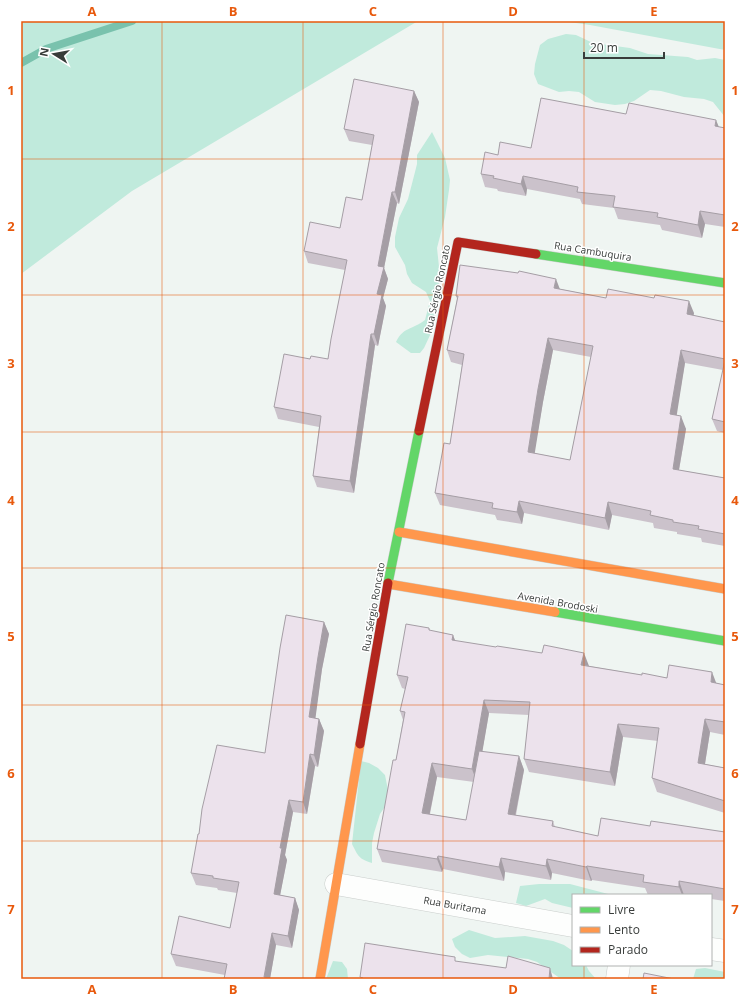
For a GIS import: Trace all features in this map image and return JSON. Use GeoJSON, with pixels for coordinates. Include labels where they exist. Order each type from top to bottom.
{"type":"FeatureCollection","features":[{"type":"Feature","properties":{"kind":"street","name":"Rua Cambuquira"},"geometry":{"type":"LineString","coordinates":[[458,242],[725,283]]}},
{"type":"Feature","properties":{"kind":"street","name":"Rua Sérgio Roncato"},"geometry":{"type":"LineString","coordinates":[[320,979],[388,584],[458,242]]}},
{"type":"Feature","properties":{"kind":"street"},"geometry":{"type":"LineString","coordinates":[[398,532],[725,589]]}},
{"type":"Feature","properties":{"kind":"street","name":"Avenida Brodoski"},"geometry":{"type":"LineString","coordinates":[[388,584],[725,641]]}},
{"type":"Feature","properties":{"kind":"street","name":"Rua Buritama"},"geometry":{"type":"LineString","coordinates":[[336,884],[572,926]]}},
{"type":"Feature","properties":{"kind":"street"},"geometry":{"type":"LineString","coordinates":[[712,949],[725,951]]}},
{"type":"Feature","properties":{"kind":"street"},"geometry":{"type":"LineString","coordinates":[[617,979],[619,966]]}},
{"type":"Feature","properties":{"kind":"green space"},"geometry":{"type":"Polygon","coordinates":[[[21,21],[418,21],[132,191],[21,274],[21,21]]]}},
{"type":"Feature","properties":{"kind":"green space"},"geometry":{"type":"Polygon","coordinates":[[[562,21],[725,21],[725,50],[590,25],[562,21]]]}},
{"type":"Feature","properties":{"kind":"green space"},"geometry":{"type":"Polygon","coordinates":[[[566,34],[576,35],[593,43],[630,48],[648,54],[688,57],[697,60],[715,58],[725,60],[725,117],[713,102],[661,91],[650,90],[634,101],[615,105],[595,102],[579,92],[559,92],[538,84],[534,74],[540,45],[548,39],[566,34]]]}},
{"type":"Feature","properties":{"kind":"green space"},"geometry":{"type":"Polygon","coordinates":[[[432,132],[445,158],[450,180],[445,217],[437,248],[440,276],[432,331],[420,353],[411,353],[396,342],[405,331],[425,320],[430,301],[426,292],[412,283],[407,274],[405,265],[395,247],[395,237],[399,218],[408,199],[417,164],[417,155],[432,132]]]}},
{"type":"Feature","properties":{"kind":"green space"},"geometry":{"type":"Polygon","coordinates":[[[361,761],[378,768],[385,775],[389,795],[386,805],[380,814],[374,833],[372,843],[372,863],[359,856],[352,844],[361,761]]]}},
{"type":"Feature","properties":{"kind":"green space"},"geometry":{"type":"Polygon","coordinates":[[[539,884],[570,884],[608,894],[572,894],[572,908],[552,903],[545,899],[526,906],[516,903],[520,886],[539,884]]]}},
{"type":"Feature","properties":{"kind":"green space"},"geometry":{"type":"Polygon","coordinates":[[[469,930],[495,938],[525,936],[553,941],[564,945],[572,950],[572,966],[586,966],[596,979],[561,979],[537,962],[528,959],[488,955],[470,958],[462,954],[455,947],[452,939],[469,930]]]}},
{"type":"Feature","properties":{"kind":"green space"},"geometry":{"type":"Polygon","coordinates":[[[333,961],[342,962],[347,969],[348,979],[326,979],[333,961]]]}},
{"type":"Feature","properties":{"kind":"green space"},"geometry":{"type":"Polygon","coordinates":[[[705,968],[725,972],[725,979],[693,979],[696,969],[705,968]]]}},
{"type":"Feature","properties":{"kind":"building"},"geometry":{"type":"Polygon","coordinates":[[[354,79],[414,91],[395,192],[392,192],[378,266],[384,267],[377,294],[382,295],[374,334],[371,334],[350,481],[313,476],[321,416],[274,407],[284,354],[310,359],[311,356],[328,359],[347,260],[304,251],[310,222],[340,228],[346,197],[362,200],[374,135],[344,129],[354,79]]]}},
{"type":"Feature","properties":{"kind":"building"},"geometry":{"type":"Polygon","coordinates":[[[541,98],[626,114],[629,103],[716,120],[715,126],[725,128],[725,215],[700,211],[698,225],[657,217],[658,213],[613,207],[615,196],[577,192],[578,187],[523,176],[521,184],[493,178],[494,176],[481,174],[485,152],[498,155],[500,142],[531,148],[541,98]]]}},
{"type":"Feature","properties":{"kind":"building"},"geometry":{"type":"Polygon","coordinates":[[[460,265],[518,273],[519,271],[556,279],[554,288],[606,298],[608,289],[654,298],[655,295],[689,301],[687,314],[725,322],[725,359],[681,350],[670,414],[681,416],[673,469],[725,478],[725,534],[698,529],[699,526],[673,522],[673,520],[650,515],[651,511],[608,502],[605,518],[519,501],[517,512],[492,508],[493,503],[435,493],[444,443],[450,444],[464,354],[447,350],[458,296],[456,296],[460,265]],[[548,338],[528,452],[570,460],[593,346],[548,338]]]}},
{"type":"Feature","properties":{"kind":"building"},"geometry":{"type":"Polygon","coordinates":[[[725,360],[725,422],[712,419],[725,360]]]}},
{"type":"Feature","properties":{"kind":"building"},"geometry":{"type":"Polygon","coordinates":[[[286,615],[324,622],[309,717],[319,719],[314,755],[310,754],[303,802],[289,800],[280,848],[282,848],[274,894],[295,898],[288,936],[272,933],[264,977],[273,979],[224,979],[227,964],[171,954],[179,916],[230,928],[239,882],[191,873],[199,834],[202,809],[217,745],[265,753],[286,615]]]}},
{"type":"Feature","properties":{"kind":"building"},"geometry":{"type":"Polygon","coordinates":[[[406,624],[429,628],[429,630],[453,635],[452,640],[542,653],[544,645],[584,653],[581,665],[642,675],[642,673],[667,678],[669,665],[712,672],[711,682],[725,685],[725,722],[705,719],[698,763],[725,768],[725,801],[652,778],[659,728],[618,724],[610,772],[524,759],[530,702],[484,700],[472,769],[432,763],[422,813],[466,820],[479,751],[519,756],[508,814],[553,821],[552,826],[598,836],[601,818],[650,826],[651,821],[725,832],[725,889],[679,881],[679,887],[643,882],[644,875],[586,867],[547,859],[546,866],[501,858],[499,867],[438,856],[437,859],[377,849],[393,760],[396,760],[405,712],[400,711],[408,677],[397,675],[406,624]]]}},
{"type":"Feature","properties":{"kind":"building"},"geometry":{"type":"Polygon","coordinates":[[[365,943],[455,957],[455,961],[506,968],[508,956],[550,968],[549,979],[362,979],[363,978],[360,977],[365,943]]]}},
{"type":"Feature","properties":{"kind":"building"},"geometry":{"type":"Polygon","coordinates":[[[644,973],[674,979],[643,979],[644,973]]]}},
{"type":"Feature","properties":{"kind":"waterway"},"geometry":{"type":"LineString","coordinates":[[21,63],[46,49],[132,21]]}},
{"type":"Feature","properties":{"kind":"traffic: fast"},"geometry":{"type":"LineString","coordinates":[[536,254],[725,283]]}},
{"type":"Feature","properties":{"kind":"traffic: fast"},"geometry":{"type":"LineString","coordinates":[[388,583],[419,431]]}},
{"type":"Feature","properties":{"kind":"traffic: fast"},"geometry":{"type":"LineString","coordinates":[[555,612],[725,641]]}},
{"type":"Feature","properties":{"kind":"traffic: slow"},"geometry":{"type":"LineString","coordinates":[[399,532],[725,589]]}},
{"type":"Feature","properties":{"kind":"traffic: slow"},"geometry":{"type":"LineString","coordinates":[[388,584],[555,612]]}},
{"type":"Feature","properties":{"kind":"traffic: slow"},"geometry":{"type":"LineString","coordinates":[[320,979],[360,744]]}},
{"type":"Feature","properties":{"kind":"traffic: jam"},"geometry":{"type":"LineString","coordinates":[[419,431],[458,242],[536,254]]}},
{"type":"Feature","properties":{"kind":"traffic: jam"},"geometry":{"type":"LineString","coordinates":[[360,744],[388,583]]}}]}
